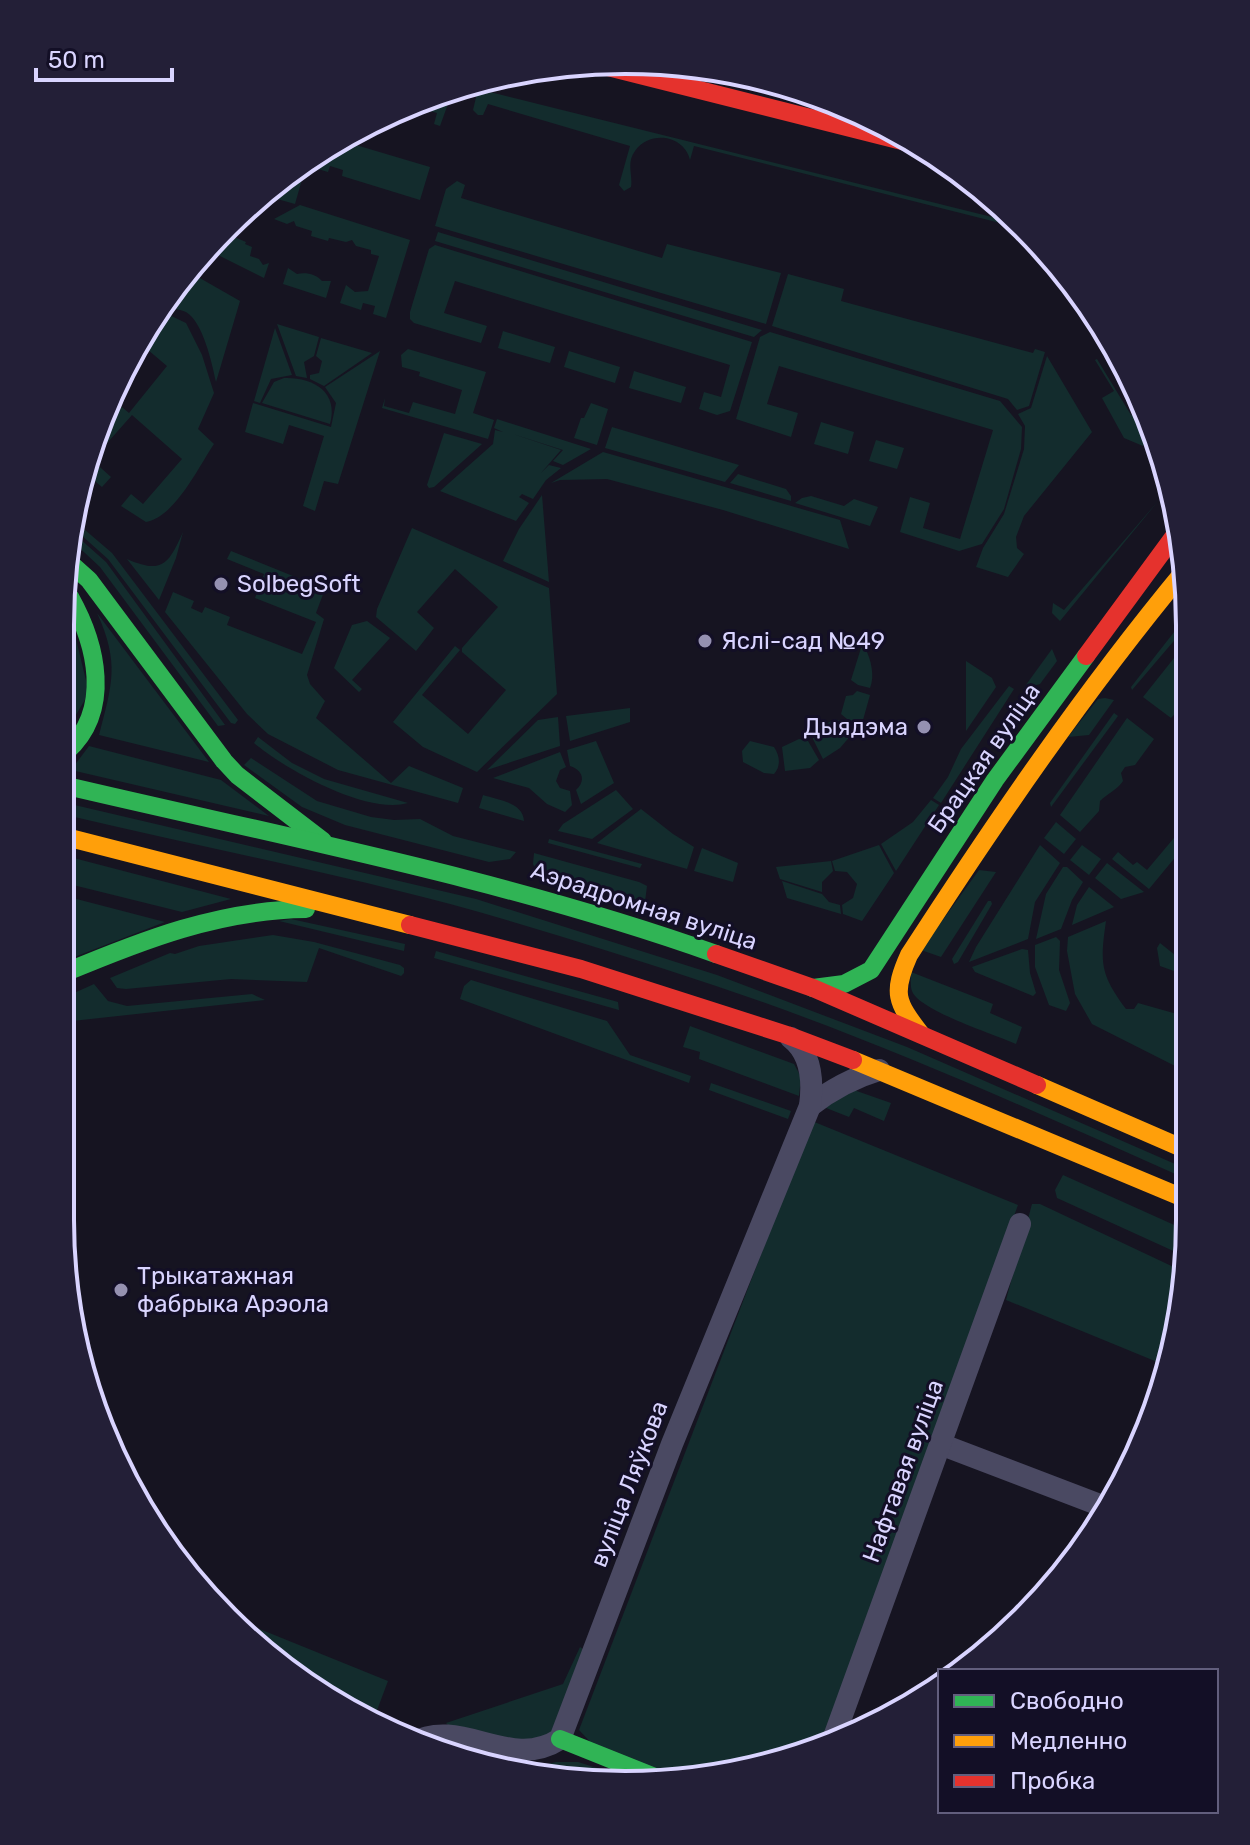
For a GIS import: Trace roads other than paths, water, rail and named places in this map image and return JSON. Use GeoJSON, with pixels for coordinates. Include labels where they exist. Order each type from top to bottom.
{"type":"FeatureCollection","features":[{"type":"Feature","properties":{"kind":"main road"},"geometry":{"type":"LineString","coordinates":[[637,74],[875,134]]}},
{"type":"Feature","properties":{"kind":"main road","name":"Брацкая вуліца"},"geometry":{"type":"LineString","coordinates":[[813,988],[844,985],[871,970],[995,780],[1169,543]]}},
{"type":"Feature","properties":{"kind":"main road"},"geometry":{"type":"LineString","coordinates":[[77,569],[89,580],[224,761],[237,775],[333,848]]}},
{"type":"Feature","properties":{"kind":"main road","name":"Брацкая вуліца"},"geometry":{"type":"LineString","coordinates":[[921,1034],[900,1006],[896,994],[897,981],[909,955],[1036,767],[1174,583]]}},
{"type":"Feature","properties":{"kind":"main road"},"geometry":{"type":"LineString","coordinates":[[74,744],[90,722],[96,685],[92,645],[75,605]]}},
{"type":"Feature","properties":{"kind":"main road","name":"Аэрадромная вуліца"},"geometry":{"type":"LineString","coordinates":[[74,788],[546,899],[675,939],[813,988],[1176,1145]]}},
{"type":"Feature","properties":{"kind":"main road"},"geometry":{"type":"LineString","coordinates":[[74,839],[581,969],[787,1035],[880,1070],[1176,1195]]}},
{"type":"Feature","properties":{"kind":"main road"},"geometry":{"type":"LineString","coordinates":[[74,969],[175,928],[242,913],[285,908],[358,912]]}},
{"type":"Feature","properties":{"kind":"main road"},"geometry":{"type":"LineString","coordinates":[[560,1739],[639,1771]]}},
{"type":"Feature","properties":{"kind":"street","name":"вуліца Ляўкова"},"geometry":{"type":"LineString","coordinates":[[560,1739],[672,1444],[810,1106],[811,1076],[806,1059],[799,1045],[787,1035]]}},
{"type":"Feature","properties":{"kind":"street"},"geometry":{"type":"LineString","coordinates":[[810,1106],[836,1086],[880,1070]]}},
{"type":"Feature","properties":{"kind":"street","name":"Нафтавая вуліца"},"geometry":{"type":"LineString","coordinates":[[837,1729],[1020,1224]]}},
{"type":"Feature","properties":{"kind":"street"},"geometry":{"type":"LineString","coordinates":[[940,1444],[1097,1504]]}},
{"type":"Feature","properties":{"kind":"street"},"geometry":{"type":"LineString","coordinates":[[431,1735],[441,1734],[517,1751],[548,1747],[560,1739]]}},
{"type":"Feature","properties":{"kind":"place","name":"SolbegSoft"},"geometry":{"type":"Point","coordinates":[221,584]}},
{"type":"Feature","properties":{"kind":"place","name":"Яслі-сад №49"},"geometry":{"type":"Point","coordinates":[705,641]}},
{"type":"Feature","properties":{"kind":"place","name":"Дыядэма"},"geometry":{"type":"Point","coordinates":[924,727]}},
{"type":"Feature","properties":{"kind":"place","name":"Трыкатажная фабрыка Арэола"},"geometry":{"type":"Point","coordinates":[121,1290]}}]}
